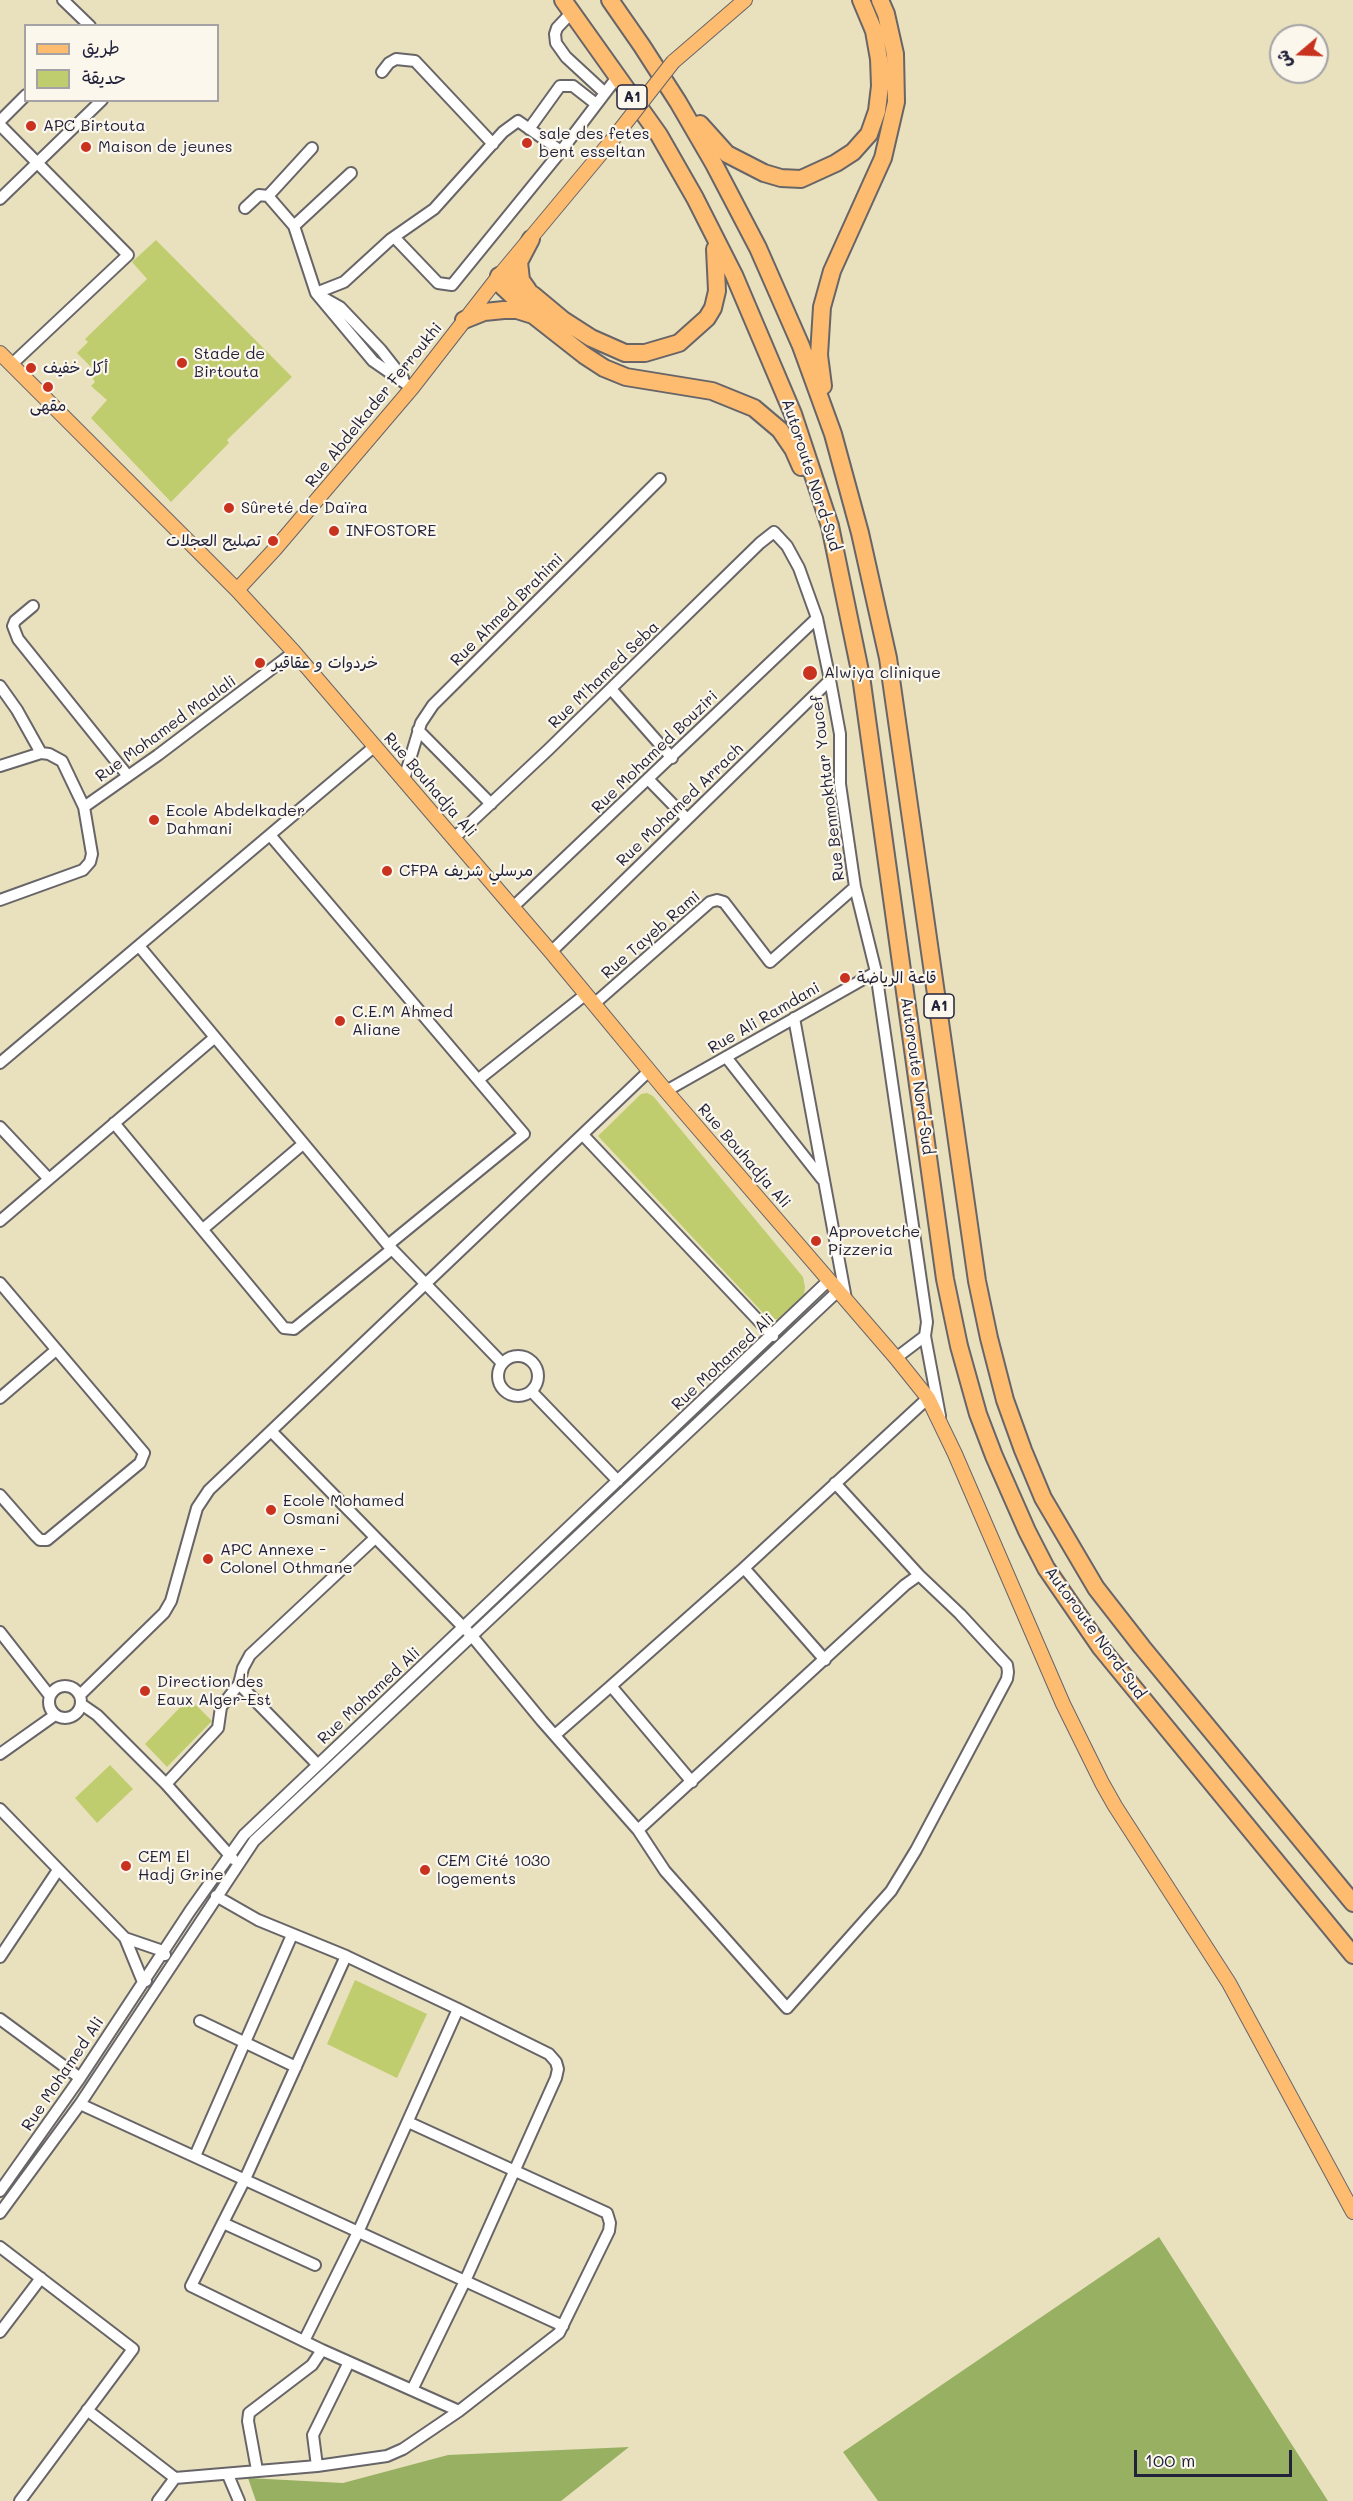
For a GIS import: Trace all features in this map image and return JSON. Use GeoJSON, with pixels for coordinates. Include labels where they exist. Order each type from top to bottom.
{"type":"FeatureCollection","features":[{"type":"Feature","properties":{"kind":"highway","name":"Autoroute Nord-Sud"},"geometry":{"type":"LineString","coordinates":[[610,0],[642,46],[714,164],[758,248],[801,346],[833,434],[861,533],[888,658],[977,1281],[994,1359],[1023,1450],[1043,1498],[1096,1588],[1353,1903]]}},
{"type":"Feature","properties":{"kind":"highway"},"geometry":{"type":"LineString","coordinates":[[642,46],[694,117],[727,154],[764,173],[781,178],[801,179],[836,163],[853,152],[869,134],[877,111],[880,86],[879,58],[874,31],[861,0]]}},
{"type":"Feature","properties":{"kind":"highway"},"geometry":{"type":"LineString","coordinates":[[833,434],[820,363],[819,331],[822,307],[832,271],[883,158],[896,102],[895,54],[886,14],[880,0]]}},
{"type":"Feature","properties":{"kind":"highway","name":"Autoroute Nord-Sud"},"geometry":{"type":"LineString","coordinates":[[568,6],[659,135],[695,198],[734,275],[789,404],[830,526],[861,676],[945,1278],[959,1346],[978,1414],[1027,1531],[1046,1568],[1101,1648],[1353,1955]]}},
{"type":"Feature","properties":{"kind":"highway"},"geometry":{"type":"LineString","coordinates":[[499,276],[509,279],[579,331],[608,347],[625,353],[645,353],[679,343],[706,318],[713,308],[717,291],[718,268],[715,247],[695,198]]}},
{"type":"Feature","properties":{"kind":"highway"},"geometry":{"type":"LineString","coordinates":[[531,239],[519,262],[519,271],[521,280],[533,295]]}},
{"type":"Feature","properties":{"kind":"highway"},"geometry":{"type":"LineString","coordinates":[[499,276],[503,287],[533,315],[604,368],[626,377],[712,391],[754,408],[780,430],[793,448],[830,526]]}},
{"type":"Feature","properties":{"kind":"highway"},"geometry":{"type":"LineString","coordinates":[[464,320],[484,312],[504,310],[517,310],[533,315]]}},
{"type":"Feature","properties":{"kind":"main road"},"geometry":{"type":"LineString","coordinates":[[555,0],[568,6]]}},
{"type":"Feature","properties":{"kind":"main road"},"geometry":{"type":"LineString","coordinates":[[716,23],[728,0]]}},
{"type":"Feature","properties":{"kind":"main road","name":"Rue Abdelkader Ferroukhi"},"geometry":{"type":"LineString","coordinates":[[237,590],[283,540],[411,388],[673,62],[745,0]]}},
{"type":"Feature","properties":{"kind":"main road","name":"Rue Bouhadja Ali"},"geometry":{"type":"LineString","coordinates":[[3,357],[237,590],[294,652],[928,1398],[1063,1704],[1102,1783],[1229,1983],[1353,2212]]}},
{"type":"Feature","properties":{"kind":"street"},"geometry":{"type":"LineString","coordinates":[[63,0],[88,24]]}},
{"type":"Feature","properties":{"kind":"street"},"geometry":{"type":"LineString","coordinates":[[568,6],[555,34],[556,43],[566,57],[604,93]]}},
{"type":"Feature","properties":{"kind":"street"},"geometry":{"type":"LineString","coordinates":[[382,72],[389,63],[396,59],[415,61],[492,144]]}},
{"type":"Feature","properties":{"kind":"street"},"geometry":{"type":"LineString","coordinates":[[394,237],[438,283],[452,285],[561,151],[618,76]]}},
{"type":"Feature","properties":{"kind":"street"},"geometry":{"type":"LineString","coordinates":[[529,129],[560,86],[573,86],[596,104]]}},
{"type":"Feature","properties":{"kind":"street"},"geometry":{"type":"LineString","coordinates":[[3,357],[128,255],[0,123],[24,97]]}},
{"type":"Feature","properties":{"kind":"street"},"geometry":{"type":"LineString","coordinates":[[0,199],[100,102]]}},
{"type":"Feature","properties":{"kind":"street"},"geometry":{"type":"LineString","coordinates":[[316,293],[344,282],[394,237],[434,209],[492,144],[518,121],[561,151]]}},
{"type":"Feature","properties":{"kind":"street"},"geometry":{"type":"LineString","coordinates":[[268,196],[312,148]]}},
{"type":"Feature","properties":{"kind":"street"},"geometry":{"type":"LineString","coordinates":[[294,226],[351,173]]}},
{"type":"Feature","properties":{"kind":"street"},"geometry":{"type":"LineString","coordinates":[[245,208],[259,195],[268,196],[294,226],[316,293],[340,307],[381,350],[411,388]]}},
{"type":"Feature","properties":{"kind":"street","name":"Rue Ahmed Brahimi"},"geometry":{"type":"LineString","coordinates":[[404,779],[418,730],[433,705],[660,479]]}},
{"type":"Feature","properties":{"kind":"street","name":"Rue Benmokhtar Youcef"},"geometry":{"type":"LineString","coordinates":[[774,532],[787,546],[799,568],[818,618],[830,680],[840,734],[840,784],[855,887],[876,972],[925,1312],[925,1335],[942,1428]]}},
{"type":"Feature","properties":{"kind":"street","name":"Rue M'hamed Seba"},"geometry":{"type":"LineString","coordinates":[[454,838],[774,532]]}},
{"type":"Feature","properties":{"kind":"street"},"geometry":{"type":"LineString","coordinates":[[33,606],[15,621],[13,626],[18,639],[128,776]]}},
{"type":"Feature","properties":{"kind":"street","name":"Rue Mohamed Bouziri"},"geometry":{"type":"LineString","coordinates":[[513,907],[818,618]]}},
{"type":"Feature","properties":{"kind":"street","name":"Rue Mohamed Maalali"},"geometry":{"type":"LineString","coordinates":[[84,807],[294,652]]}},
{"type":"Feature","properties":{"kind":"street","name":"Rue Mohamed Arrach"},"geometry":{"type":"LineString","coordinates":[[551,952],[830,680]]}},
{"type":"Feature","properties":{"kind":"street"},"geometry":{"type":"LineString","coordinates":[[0,686],[17,710],[40,753]]}},
{"type":"Feature","properties":{"kind":"street"},"geometry":{"type":"LineString","coordinates":[[611,689],[672,758]]}},
{"type":"Feature","properties":{"kind":"street"},"geometry":{"type":"LineString","coordinates":[[418,730],[491,804]]}},
{"type":"Feature","properties":{"kind":"street"},"geometry":{"type":"LineString","coordinates":[[0,1063],[375,746]]}},
{"type":"Feature","properties":{"kind":"street"},"geometry":{"type":"LineString","coordinates":[[0,766],[40,753],[49,754],[62,761],[84,807],[92,854],[88,866],[83,870],[0,900]]}},
{"type":"Feature","properties":{"kind":"street"},"geometry":{"type":"LineString","coordinates":[[649,780],[686,818]]}},
{"type":"Feature","properties":{"kind":"street"},"geometry":{"type":"LineString","coordinates":[[114,1123],[288,1330],[294,1329],[524,1134],[270,835]]}},
{"type":"Feature","properties":{"kind":"street","name":"Rue Tayeb Rami"},"geometry":{"type":"LineString","coordinates":[[590,999],[710,902],[717,900],[724,902],[770,962],[855,887]]}},
{"type":"Feature","properties":{"kind":"street"},"geometry":{"type":"LineString","coordinates":[[139,946],[390,1247],[425,1286],[502,1363]]}},
{"type":"Feature","properties":{"kind":"street","name":"Rue Ali Ramdani"},"geometry":{"type":"LineString","coordinates":[[666,1091],[876,972]]}},
{"type":"Feature","properties":{"kind":"street"},"geometry":{"type":"LineString","coordinates":[[478,1079],[590,999]]}},
{"type":"Feature","properties":{"kind":"street"},"geometry":{"type":"LineString","coordinates":[[0,2213],[80,2104],[254,1840],[838,1291],[824,1183],[794,1018]]}},
{"type":"Feature","properties":{"kind":"street"},"geometry":{"type":"LineString","coordinates":[[0,1221],[214,1038]]}},
{"type":"Feature","properties":{"kind":"street"},"geometry":{"type":"LineString","coordinates":[[726,1057],[824,1183]]}},
{"type":"Feature","properties":{"kind":"street"},"geometry":{"type":"LineString","coordinates":[[237,1864],[166,1784],[80,1700],[76,1690],[64,1686],[58,1687],[50,1696],[49,1706],[55,1715],[60,1718],[76,1714],[80,1700],[164,1613],[171,1601],[197,1508],[202,1498],[649,1071]]}},
{"type":"Feature","properties":{"kind":"street"},"geometry":{"type":"LineString","coordinates":[[0,1128],[49,1179]]}},
{"type":"Feature","properties":{"kind":"street"},"geometry":{"type":"LineString","coordinates":[[584,1135],[773,1336]]}},
{"type":"Feature","properties":{"kind":"street"},"geometry":{"type":"LineString","coordinates":[[203,1229],[303,1144]]}},
{"type":"Feature","properties":{"kind":"street"},"geometry":{"type":"LineString","coordinates":[[0,1283],[141,1447],[144,1458],[47,1540],[40,1540],[0,1495]]}},
{"type":"Feature","properties":{"kind":"street","name":"Rue Mohamed Ali"},"geometry":{"type":"LineString","coordinates":[[0,2191],[80,2078],[163,1951],[244,1835],[773,1336],[838,1291]]}},
{"type":"Feature","properties":{"kind":"street"},"geometry":{"type":"LineString","coordinates":[[896,1358],[925,1335]]}},
{"type":"Feature","properties":{"kind":"street"},"geometry":{"type":"LineString","coordinates":[[0,1398],[56,1350]]}},
{"type":"Feature","properties":{"kind":"street"},"geometry":{"type":"LineString","coordinates":[[514,1356],[527,1358],[533,1362],[538,1373],[531,1391],[519,1396],[503,1390],[498,1378],[502,1363],[514,1356]]}},
{"type":"Feature","properties":{"kind":"street"},"geometry":{"type":"LineString","coordinates":[[531,1391],[618,1480]]}},
{"type":"Feature","properties":{"kind":"street"},"geometry":{"type":"LineString","coordinates":[[555,1735],[744,1568],[928,1398]]}},
{"type":"Feature","properties":{"kind":"street"},"geometry":{"type":"LineString","coordinates":[[272,1432],[464,1627],[638,1830],[665,1871],[787,2008],[891,1891],[916,1850],[1008,1679],[1007,1665],[960,1614],[919,1575],[835,1483]]}},
{"type":"Feature","properties":{"kind":"street"},"geometry":{"type":"LineString","coordinates":[[166,1784],[218,1728],[221,1707],[239,1684],[243,1668],[250,1655],[375,1538]]}},
{"type":"Feature","properties":{"kind":"street"},"geometry":{"type":"LineString","coordinates":[[744,1568],[825,1660]]}},
{"type":"Feature","properties":{"kind":"street"},"geometry":{"type":"LineString","coordinates":[[638,1830],[905,1585],[919,1575]]}},
{"type":"Feature","properties":{"kind":"street"},"geometry":{"type":"LineString","coordinates":[[0,1632],[50,1696]]}},
{"type":"Feature","properties":{"kind":"street"},"geometry":{"type":"LineString","coordinates":[[239,1684],[318,1765]]}},
{"type":"Feature","properties":{"kind":"street"},"geometry":{"type":"LineString","coordinates":[[611,1686],[692,1782]]}},
{"type":"Feature","properties":{"kind":"street"},"geometry":{"type":"LineString","coordinates":[[0,1754],[55,1715]]}},
{"type":"Feature","properties":{"kind":"street"},"geometry":{"type":"LineString","coordinates":[[0,1809],[125,1938],[143,1982],[161,1980]]}},
{"type":"Feature","properties":{"kind":"street"},"geometry":{"type":"LineString","coordinates":[[0,1957],[4,1944],[58,1870]]}},
{"type":"Feature","properties":{"kind":"street"},"geometry":{"type":"LineString","coordinates":[[216,1896],[248,1915],[346,1956],[549,2054],[558,2069],[465,2281],[412,2390]]}},
{"type":"Feature","properties":{"kind":"street"},"geometry":{"type":"LineString","coordinates":[[195,2156],[292,1935]]}},
{"type":"Feature","properties":{"kind":"street"},"geometry":{"type":"LineString","coordinates":[[125,1938],[163,1951],[170,1966]]}},
{"type":"Feature","properties":{"kind":"street"},"geometry":{"type":"LineString","coordinates":[[346,1956],[245,2179],[191,2286],[322,2350],[459,2411]]}},
{"type":"Feature","properties":{"kind":"street"},"geometry":{"type":"LineString","coordinates":[[304,2341],[359,2230],[458,2009]]}},
{"type":"Feature","properties":{"kind":"street"},"geometry":{"type":"LineString","coordinates":[[0,2019],[80,2078]]}},
{"type":"Feature","properties":{"kind":"street"},"geometry":{"type":"LineString","coordinates":[[200,2021],[296,2067]]}},
{"type":"Feature","properties":{"kind":"street"},"geometry":{"type":"LineString","coordinates":[[80,2104],[359,2230],[563,2326]]}},
{"type":"Feature","properties":{"kind":"street"},"geometry":{"type":"LineString","coordinates":[[87,2410],[175,2478],[317,2466],[387,2456],[403,2449],[459,2411],[554,2338],[563,2326],[609,2231],[607,2213],[408,2122]]}},
{"type":"Feature","properties":{"kind":"street"},"geometry":{"type":"LineString","coordinates":[[223,2223],[315,2265]]}},
{"type":"Feature","properties":{"kind":"street"},"geometry":{"type":"LineString","coordinates":[[0,2247],[133,2349],[20,2501]]}},
{"type":"Feature","properties":{"kind":"street"},"geometry":{"type":"LineString","coordinates":[[0,2332],[41,2278]]}},
{"type":"Feature","properties":{"kind":"street"},"geometry":{"type":"LineString","coordinates":[[257,2470],[248,2421],[249,2413],[312,2365],[322,2350]]}},
{"type":"Feature","properties":{"kind":"street"},"geometry":{"type":"LineString","coordinates":[[317,2466],[313,2435],[349,2362]]}},
{"type":"Feature","properties":{"kind":"street"},"geometry":{"type":"LineString","coordinates":[[228,2475],[239,2501]]}},
{"type":"Feature","properties":{"kind":"street"},"geometry":{"type":"LineString","coordinates":[[158,2501],[175,2478]]}},
{"type":"Feature","properties":{"kind":"green space","name":"Stade de Birtouta"},"geometry":{"type":"Polygon","coordinates":[[[156,240],[292,377],[227,440],[229,443],[171,502],[91,418],[107,400],[91,386],[95,382],[92,377],[96,372],[77,353],[88,342],[85,339],[147,279],[132,262],[156,240]]]}},
{"type":"Feature","properties":{"kind":"green space"},"geometry":{"type":"Polygon","coordinates":[[[647,1093],[653,1096],[803,1277],[804,1296],[795,1307],[778,1319],[771,1320],[765,1315],[598,1136],[641,1094],[647,1093]]]}},
{"type":"Feature","properties":{"kind":"green space"},"geometry":{"type":"Polygon","coordinates":[[[189,1698],[212,1721],[167,1767],[145,1744],[189,1698]]]}},
{"type":"Feature","properties":{"kind":"green space"},"geometry":{"type":"Polygon","coordinates":[[[110,1765],[133,1789],[97,1823],[75,1798],[110,1765]]]}},
{"type":"Feature","properties":{"kind":"green space"},"geometry":{"type":"Polygon","coordinates":[[[355,1980],[427,2014],[397,2078],[327,2044],[355,1980]]]}},
{"type":"Feature","properties":{"kind":"green space"},"geometry":{"type":"Polygon","coordinates":[[[1159,2237],[1328,2501],[878,2501],[843,2452],[1159,2237]]]}},
{"type":"Feature","properties":{"kind":"green space"},"geometry":{"type":"Polygon","coordinates":[[[629,2447],[561,2501],[256,2501],[248,2478],[343,2483],[448,2455],[629,2447]]]}},
{"type":"Feature","properties":{"kind":"place","name":"APC Birtouta"},"geometry":{"type":"Point","coordinates":[31,126]}},
{"type":"Feature","properties":{"kind":"place","name":"sale des fetes bent esseltan"},"geometry":{"type":"Point","coordinates":[527,143]}},
{"type":"Feature","properties":{"kind":"place","name":"Maison de jeunes"},"geometry":{"type":"Point","coordinates":[86,147]}},
{"type":"Feature","properties":{"kind":"place","name":"Stade de Birtouta"},"geometry":{"type":"Point","coordinates":[182,363]}},
{"type":"Feature","properties":{"kind":"place","name":"أكل خفيف"},"geometry":{"type":"Point","coordinates":[31,368]}},
{"type":"Feature","properties":{"kind":"place","name":"مقهى"},"geometry":{"type":"Point","coordinates":[48,387]}},
{"type":"Feature","properties":{"kind":"place","name":"Sûreté de Daïra"},"geometry":{"type":"Point","coordinates":[229,508]}},
{"type":"Feature","properties":{"kind":"place","name":"INFOSTORE"},"geometry":{"type":"Point","coordinates":[334,531]}},
{"type":"Feature","properties":{"kind":"place","name":"تصليح العجلات"},"geometry":{"type":"Point","coordinates":[273,541]}},
{"type":"Feature","properties":{"kind":"place","name":"خردوات و عقاقير"},"geometry":{"type":"Point","coordinates":[260,663]}},
{"type":"Feature","properties":{"kind":"place","name":"Alwiya clinique"},"geometry":{"type":"Point","coordinates":[810,673]}},
{"type":"Feature","properties":{"kind":"place","name":"Ecole Abdelkader Dahmani"},"geometry":{"type":"Point","coordinates":[154,820]}},
{"type":"Feature","properties":{"kind":"place","name":"CFPA مرسلي شريف"},"geometry":{"type":"Point","coordinates":[387,871]}},
{"type":"Feature","properties":{"kind":"place","name":"قاعة الرياضة"},"geometry":{"type":"Point","coordinates":[845,978]}},
{"type":"Feature","properties":{"kind":"place","name":"C.E.M Ahmed Aliane"},"geometry":{"type":"Point","coordinates":[340,1021]}},
{"type":"Feature","properties":{"kind":"place","name":"Aprovetche Pizzeria"},"geometry":{"type":"Point","coordinates":[816,1241]}},
{"type":"Feature","properties":{"kind":"place","name":"Ecole Mohamed Osmani"},"geometry":{"type":"Point","coordinates":[271,1510]}},
{"type":"Feature","properties":{"kind":"place","name":"APC Annexe - Colonel Othmane"},"geometry":{"type":"Point","coordinates":[208,1559]}},
{"type":"Feature","properties":{"kind":"place","name":"Direction des Eaux Alger-Est"},"geometry":{"type":"Point","coordinates":[145,1691]}},
{"type":"Feature","properties":{"kind":"place","name":"CEM El Hadj Grine"},"geometry":{"type":"Point","coordinates":[126,1866]}},
{"type":"Feature","properties":{"kind":"place","name":"CEM Cité 1030 logements"},"geometry":{"type":"Point","coordinates":[425,1870]}}]}
